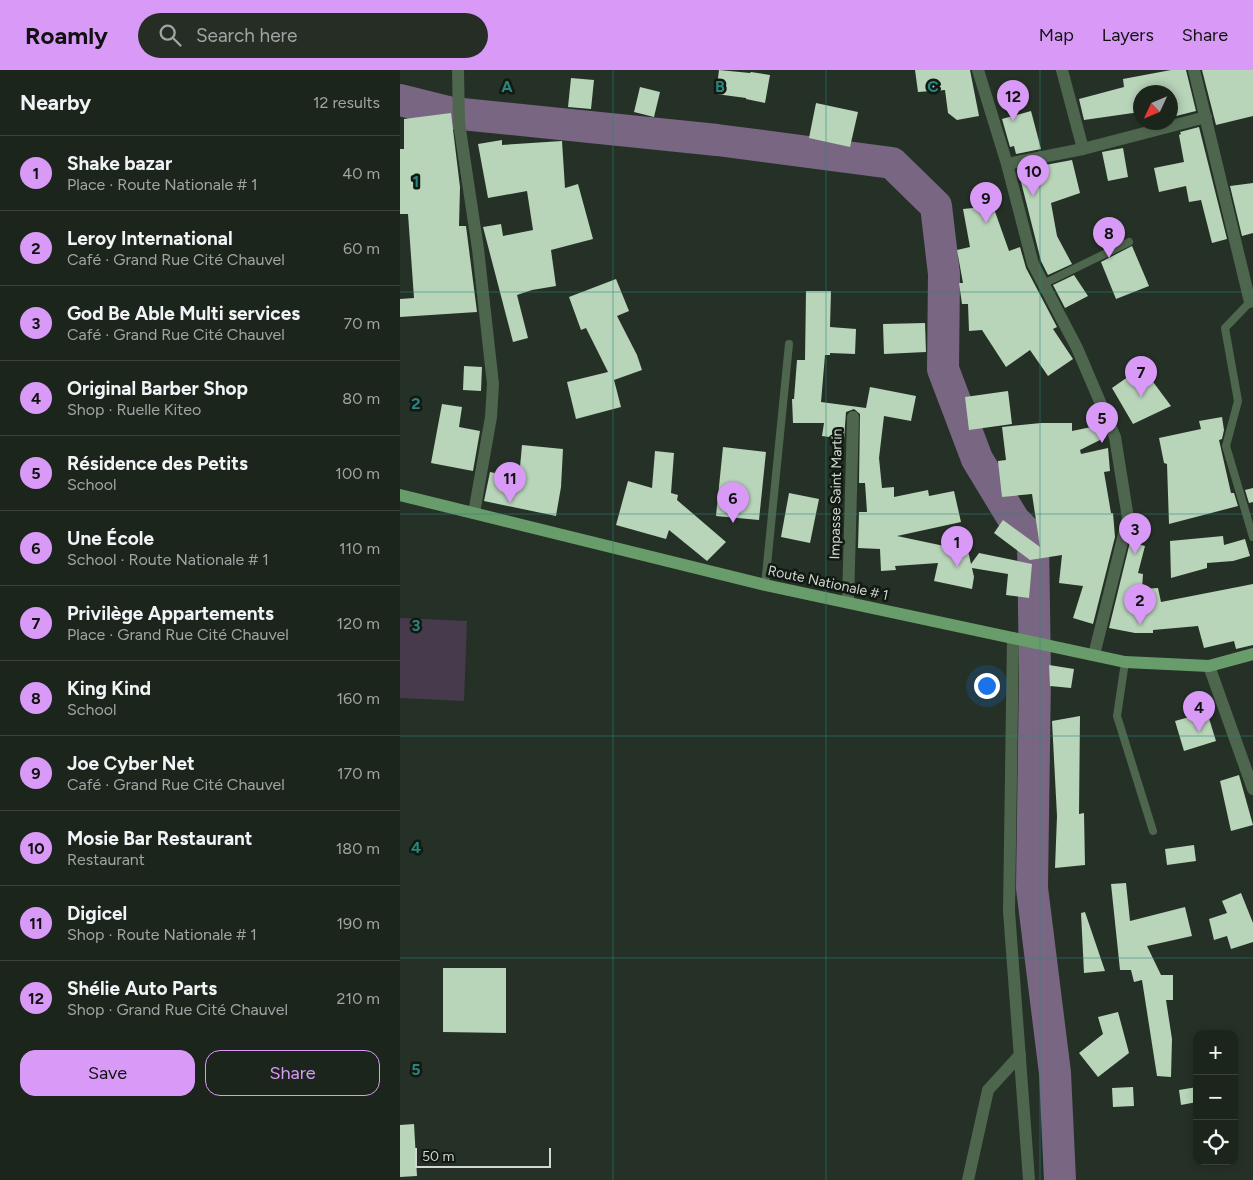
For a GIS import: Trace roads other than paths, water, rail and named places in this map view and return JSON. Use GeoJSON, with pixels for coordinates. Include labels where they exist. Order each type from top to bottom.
{"type":"FeatureCollection","features":[{"type":"Feature","properties":{"kind":"main road","name":"Route Nationale # 1"},"geometry":{"type":"LineString","coordinates":[[400,495],[765,585],[1125,662],[1209,666],[1253,654]]}},
{"type":"Feature","properties":{"kind":"street"},"geometry":{"type":"LineString","coordinates":[[458,70],[459,123],[478,249],[493,384],[491,417],[474,513]]}},
{"type":"Feature","properties":{"kind":"street"},"geometry":{"type":"LineString","coordinates":[[978,70],[1033,264],[1077,348],[1115,437],[1128,518],[1094,655]]}},
{"type":"Feature","properties":{"kind":"street"},"geometry":{"type":"LineString","coordinates":[[1062,70],[1083,149]]}},
{"type":"Feature","properties":{"kind":"street"},"geometry":{"type":"LineString","coordinates":[[1194,70],[1251,301]]}},
{"type":"Feature","properties":{"kind":"street"},"geometry":{"type":"LineString","coordinates":[[1006,164],[1083,149],[1206,118]]}},
{"type":"Feature","properties":{"kind":"street","name":"Impasse Saint Martin"},"geometry":{"type":"LineString","coordinates":[[848,602],[853,417]]}},
{"type":"Feature","properties":{"kind":"street"},"geometry":{"type":"LineString","coordinates":[[1013,638],[1009,911],[1029,1180]]}},
{"type":"Feature","properties":{"kind":"street"},"geometry":{"type":"LineString","coordinates":[[1209,666],[1253,789]]}},
{"type":"Feature","properties":{"kind":"street"},"geometry":{"type":"LineString","coordinates":[[968,1180],[988,1090],[1020,1054]]}},
{"type":"Feature","properties":{"kind":"lane"},"geometry":{"type":"LineString","coordinates":[[1043,284],[1129,242]]}},
{"type":"Feature","properties":{"kind":"lane"},"geometry":{"type":"LineString","coordinates":[[1251,301],[1225,328],[1238,402],[1226,446],[1253,537]]}},
{"type":"Feature","properties":{"kind":"lane"},"geometry":{"type":"LineString","coordinates":[[765,585],[789,344]]}},
{"type":"Feature","properties":{"kind":"lane"},"geometry":{"type":"LineString","coordinates":[[1125,662],[1117,716],[1153,831]]}},
{"type":"Feature","properties":{"kind":"waterway"},"geometry":{"type":"LineString","coordinates":[[400,100],[452,113],[717,140],[892,163],[936,206],[944,274],[943,369],[977,459],[1014,520],[1033,539],[1035,675],[1032,888],[1055,1073],[1060,1180]]}},
{"type":"Feature","properties":{"kind":"place","name":"Shélie Auto Parts"},"geometry":{"type":"Point","coordinates":[1013,121]}},
{"type":"Feature","properties":{"kind":"place","name":"Mosie Bar Restaurant"},"geometry":{"type":"Point","coordinates":[1033,196]}},
{"type":"Feature","properties":{"kind":"place","name":"Joe Cyber Net"},"geometry":{"type":"Point","coordinates":[986,223]}},
{"type":"Feature","properties":{"kind":"place","name":"King Kind"},"geometry":{"type":"Point","coordinates":[1109,258]}},
{"type":"Feature","properties":{"kind":"place","name":"Privilège Appartements"},"geometry":{"type":"Point","coordinates":[1141,397]}},
{"type":"Feature","properties":{"kind":"place","name":"Résidence des Petits"},"geometry":{"type":"Point","coordinates":[1102,443]}},
{"type":"Feature","properties":{"kind":"place","name":"Digicel"},"geometry":{"type":"Point","coordinates":[510,503]}},
{"type":"Feature","properties":{"kind":"place","name":"Une École"},"geometry":{"type":"Point","coordinates":[733,523]}},
{"type":"Feature","properties":{"kind":"place","name":"God Be Able Multi services"},"geometry":{"type":"Point","coordinates":[1135,554]}},
{"type":"Feature","properties":{"kind":"place","name":"Shake bazar"},"geometry":{"type":"Point","coordinates":[957,567]}},
{"type":"Feature","properties":{"kind":"place","name":"Leroy International"},"geometry":{"type":"Point","coordinates":[1140,625]}},
{"type":"Feature","properties":{"kind":"place","name":"Original Barber Shop"},"geometry":{"type":"Point","coordinates":[1199,732]}}]}
